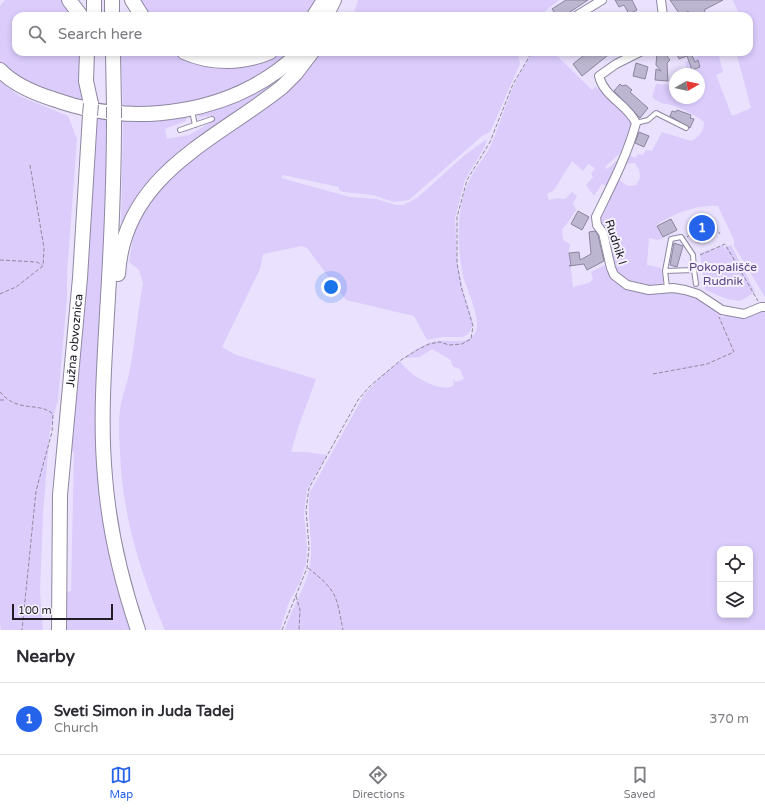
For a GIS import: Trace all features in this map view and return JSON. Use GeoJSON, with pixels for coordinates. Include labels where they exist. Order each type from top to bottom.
{"type":"FeatureCollection","features":[{"type":"Feature","properties":{"kind":"highway"},"geometry":{"type":"LineString","coordinates":[[69,0],[78,12]]}},
{"type":"Feature","properties":{"kind":"highway"},"geometry":{"type":"LineString","coordinates":[[94,0],[94,12]]}},
{"type":"Feature","properties":{"kind":"highway"},"geometry":{"type":"LineString","coordinates":[[112,0],[112,12]]}},
{"type":"Feature","properties":{"kind":"highway"},"geometry":{"type":"LineString","coordinates":[[132,0],[140,12]]}},
{"type":"Feature","properties":{"kind":"highway"},"geometry":{"type":"LineString","coordinates":[[316,12],[324,0]]}},
{"type":"Feature","properties":{"kind":"highway"},"geometry":{"type":"LineString","coordinates":[[328,12],[334,0]]}},
{"type":"Feature","properties":{"kind":"highway"},"geometry":{"type":"LineString","coordinates":[[87,56],[86,81],[91,109]]}},
{"type":"Feature","properties":{"kind":"highway","name":"Južna obvoznica"},"geometry":{"type":"LineString","coordinates":[[59,630],[60,495],[81,264],[93,56]]}},
{"type":"Feature","properties":{"kind":"highway"},"geometry":{"type":"LineString","coordinates":[[113,56],[114,113],[112,216],[103,382],[102,439],[107,498],[116,554],[138,630]]}},
{"type":"Feature","properties":{"kind":"highway"},"geometry":{"type":"LineString","coordinates":[[196,56],[223,61],[245,60],[258,56]]}},
{"type":"Feature","properties":{"kind":"highway"},"geometry":{"type":"LineString","coordinates":[[0,70],[14,82],[32,92],[81,108],[135,114],[163,113],[191,108],[228,97],[252,86],[282,68],[296,56]]}},
{"type":"Feature","properties":{"kind":"highway"},"geometry":{"type":"LineString","coordinates":[[107,314],[116,294],[118,267],[131,220],[152,187],[184,156],[282,86],[296,73],[309,56]]}},
{"type":"Feature","properties":{"kind":"highway"},"geometry":{"type":"LineString","coordinates":[[116,554],[129,576],[147,630]]}},
{"type":"Feature","properties":{"kind":"street"},"geometry":{"type":"LineString","coordinates":[[582,12],[602,0]]}},
{"type":"Feature","properties":{"kind":"street"},"geometry":{"type":"LineString","coordinates":[[661,0],[662,12]]}},
{"type":"Feature","properties":{"kind":"street"},"geometry":{"type":"LineString","coordinates":[[632,56],[616,64],[599,76],[604,89],[628,112],[636,123]]}},
{"type":"Feature","properties":{"kind":"street","name":"Rudnik I"},"geometry":{"type":"LineString","coordinates":[[636,123],[630,143],[596,217],[596,221],[603,233],[611,268],[620,281],[638,289],[685,290],[698,294],[722,310],[744,314],[763,307]]}},
{"type":"Feature","properties":{"kind":"lane"},"geometry":{"type":"LineString","coordinates":[[191,108],[195,126]]}},
{"type":"Feature","properties":{"kind":"lane"},"geometry":{"type":"LineString","coordinates":[[636,123],[648,120],[656,113],[686,128]]}},
{"type":"Feature","properties":{"kind":"lane"},"geometry":{"type":"LineString","coordinates":[[180,130],[212,119]]}},
{"type":"Feature","properties":{"kind":"lane"},"geometry":{"type":"LineString","coordinates":[[667,289],[665,272],[671,239],[681,237],[693,255],[696,284]]}},
{"type":"Feature","properties":{"kind":"lane"},"geometry":{"type":"LineString","coordinates":[[665,272],[694,270]]}},
{"type":"Feature","properties":{"kind":"path"},"geometry":{"type":"LineString","coordinates":[[282,630],[307,568],[309,547],[306,510],[309,488],[358,400],[370,386],[401,360],[417,350],[429,344],[440,342],[462,344],[471,339],[473,326],[461,286],[457,263],[457,217],[468,180],[490,142],[513,84],[530,56]]}},
{"type":"Feature","properties":{"kind":"path"},"geometry":{"type":"LineString","coordinates":[[0,294],[16,287],[43,266],[44,248],[30,165]]}},
{"type":"Feature","properties":{"kind":"path"},"geometry":{"type":"LineString","coordinates":[[681,237],[688,237],[693,232],[696,220],[700,218],[710,221],[720,234]]}},
{"type":"Feature","properties":{"kind":"path"},"geometry":{"type":"LineString","coordinates":[[693,255],[705,253],[725,244],[763,307]]}},
{"type":"Feature","properties":{"kind":"path"},"geometry":{"type":"LineString","coordinates":[[0,260],[36,262],[43,266]]}},
{"type":"Feature","properties":{"kind":"path"},"geometry":{"type":"LineString","coordinates":[[653,374],[707,364],[734,352],[712,302]]}},
{"type":"Feature","properties":{"kind":"path"},"geometry":{"type":"LineString","coordinates":[[0,392],[6,400]]}},
{"type":"Feature","properties":{"kind":"path"},"geometry":{"type":"LineString","coordinates":[[0,400],[6,400],[22,407],[47,409],[53,414],[52,432],[36,491],[22,630]]}},
{"type":"Feature","properties":{"kind":"path"},"geometry":{"type":"LineString","coordinates":[[307,568],[332,589],[338,601],[343,630]]}},
{"type":"Feature","properties":{"kind":"path"},"geometry":{"type":"LineString","coordinates":[[296,595],[300,610],[299,629],[302,630]]}},
{"type":"Feature","properties":{"kind":"green space"},"geometry":{"type":"Polygon","coordinates":[[[5,0],[65,0],[74,12],[12,12],[12,56],[85,56],[82,103],[37,89],[0,64],[0,6],[5,0]]]}},
{"type":"Feature","properties":{"kind":"green space"},"geometry":{"type":"Polygon","coordinates":[[[136,0],[320,0],[312,12],[144,12],[136,0]]]}},
{"type":"Feature","properties":{"kind":"green space"},"geometry":{"type":"Polygon","coordinates":[[[358,0],[559,0],[544,12],[354,12],[358,0]]]}},
{"type":"Feature","properties":{"kind":"green space"},"geometry":{"type":"Polygon","coordinates":[[[733,0],[765,0],[765,297],[734,246],[734,240],[718,206],[694,208],[670,217],[656,225],[663,238],[658,240],[649,238],[647,265],[661,268],[663,282],[659,287],[648,288],[627,281],[618,276],[600,225],[599,213],[618,179],[628,186],[636,185],[639,180],[639,169],[635,163],[624,164],[628,155],[636,158],[638,154],[643,155],[646,150],[652,151],[662,132],[691,141],[699,136],[704,125],[704,122],[701,119],[694,115],[675,106],[660,103],[655,100],[652,97],[656,84],[669,85],[669,104],[705,104],[705,68],[686,68],[685,62],[699,56],[719,56],[723,72],[716,75],[732,116],[751,108],[737,56],[753,56],[753,12],[738,12],[733,0]]]}},
{"type":"Feature","properties":{"kind":"green space"},"geometry":{"type":"Polygon","coordinates":[[[121,56],[290,56],[229,91],[185,105],[123,110],[121,56]]]}},
{"type":"Feature","properties":{"kind":"green space"},"geometry":{"type":"Polygon","coordinates":[[[318,56],[518,56],[520,64],[490,132],[482,136],[409,200],[394,202],[373,195],[343,192],[339,190],[339,187],[283,175],[281,178],[350,197],[376,199],[396,205],[403,205],[417,198],[466,154],[487,139],[485,146],[465,180],[455,218],[457,261],[464,295],[472,318],[473,326],[468,334],[463,337],[442,337],[427,340],[414,316],[346,300],[307,248],[302,246],[263,254],[260,269],[222,347],[236,355],[316,379],[291,452],[327,455],[307,489],[304,514],[307,547],[306,563],[300,582],[289,602],[280,630],[165,630],[140,565],[124,498],[121,475],[119,434],[120,409],[131,363],[143,284],[139,270],[129,262],[133,238],[137,224],[158,190],[186,162],[309,68],[318,56]]]}},
{"type":"Feature","properties":{"kind":"green space"},"geometry":{"type":"Polygon","coordinates":[[[531,56],[557,56],[592,90],[595,87],[598,88],[624,110],[633,125],[627,145],[623,145],[621,152],[605,167],[607,169],[619,159],[607,186],[602,184],[594,196],[586,185],[593,177],[591,174],[595,168],[588,164],[583,171],[572,161],[554,190],[547,194],[549,200],[558,198],[565,199],[572,192],[577,196],[573,203],[576,210],[562,229],[563,240],[570,244],[569,252],[573,287],[589,283],[593,279],[591,272],[607,264],[614,279],[665,291],[692,294],[716,308],[722,317],[760,308],[765,312],[765,630],[285,630],[306,581],[310,566],[310,492],[364,395],[381,376],[400,361],[416,377],[433,385],[448,387],[454,385],[453,379],[456,382],[464,379],[460,369],[453,367],[451,360],[432,349],[420,357],[403,358],[432,342],[467,340],[475,333],[477,320],[473,303],[462,272],[460,256],[459,222],[461,208],[467,186],[491,145],[514,85],[531,56]]]}},
{"type":"Feature","properties":{"kind":"green space"},"geometry":{"type":"Polygon","coordinates":[[[281,79],[272,89],[202,134],[170,159],[139,195],[130,211],[121,233],[123,118],[187,115],[186,121],[165,129],[167,139],[189,135],[215,120],[212,116],[199,117],[198,111],[230,102],[251,94],[281,79]]]}},
{"type":"Feature","properties":{"kind":"green space"},"geometry":{"type":"Polygon","coordinates":[[[0,81],[19,96],[68,116],[77,139],[67,273],[67,297],[58,400],[50,430],[43,513],[40,592],[43,630],[1,630],[0,621],[0,81]]]}},
{"type":"Feature","properties":{"kind":"green space"},"geometry":{"type":"Polygon","coordinates":[[[96,118],[109,120],[98,413],[133,630],[66,630],[65,592],[71,591],[74,452],[69,450],[96,118]]]}},
{"type":"Feature","properties":{"kind":"green space","name":"Pokopališče Rudnik"},"geometry":{"type":"Polygon","coordinates":[[[723,245],[724,248],[731,245],[755,292],[740,301],[727,299],[705,290],[700,253],[723,245]]]}},
{"type":"Feature","properties":{"kind":"building"},"geometry":{"type":"Polygon","coordinates":[[[566,0],[588,0],[570,12],[554,12],[552,9],[566,0]]]}},
{"type":"Feature","properties":{"kind":"building"},"geometry":{"type":"Polygon","coordinates":[[[615,0],[632,0],[637,10],[628,12],[624,5],[619,7],[615,0]]]}},
{"type":"Feature","properties":{"kind":"building"},"geometry":{"type":"Polygon","coordinates":[[[670,0],[723,0],[704,10],[705,12],[678,12],[670,0]]]}},
{"type":"Feature","properties":{"kind":"building"},"geometry":{"type":"Polygon","coordinates":[[[583,56],[607,56],[582,76],[573,64],[583,56]]]}},
{"type":"Feature","properties":{"kind":"building"},"geometry":{"type":"Polygon","coordinates":[[[657,56],[667,56],[670,60],[667,63],[668,81],[655,80],[656,69],[661,71],[656,65],[657,56]]]}},
{"type":"Feature","properties":{"kind":"building"},"geometry":{"type":"Polygon","coordinates":[[[678,56],[687,56],[679,59],[678,56]]]}},
{"type":"Feature","properties":{"kind":"building"},"geometry":{"type":"Polygon","coordinates":[[[687,56],[692,56],[695,62],[698,60],[700,67],[691,68],[687,56]]]}},
{"type":"Feature","properties":{"kind":"building"},"geometry":{"type":"Polygon","coordinates":[[[636,63],[648,67],[645,79],[633,76],[636,63]]]}},
{"type":"Feature","properties":{"kind":"building"},"geometry":{"type":"Polygon","coordinates":[[[620,84],[622,86],[626,85],[632,90],[630,92],[648,108],[640,118],[614,91],[620,84]]]}},
{"type":"Feature","properties":{"kind":"building"},"geometry":{"type":"Polygon","coordinates":[[[677,110],[691,115],[690,118],[694,119],[690,128],[670,116],[672,111],[676,112],[677,110]]]}},
{"type":"Feature","properties":{"kind":"building"},"geometry":{"type":"Polygon","coordinates":[[[639,132],[649,136],[644,147],[635,143],[639,132]]]}},
{"type":"Feature","properties":{"kind":"building"},"geometry":{"type":"Polygon","coordinates":[[[578,211],[589,217],[582,230],[571,224],[578,211]]]}},
{"type":"Feature","properties":{"kind":"building"},"geometry":{"type":"Polygon","coordinates":[[[671,219],[677,230],[663,237],[657,226],[671,219]]]}},
{"type":"Feature","properties":{"kind":"building"},"geometry":{"type":"Polygon","coordinates":[[[697,221],[707,221],[704,242],[697,242],[692,235],[696,235],[697,221]]]}},
{"type":"Feature","properties":{"kind":"building"},"geometry":{"type":"Polygon","coordinates":[[[595,231],[598,235],[604,261],[587,270],[584,264],[569,266],[571,265],[569,253],[579,252],[580,260],[591,254],[589,232],[595,231]]]}},
{"type":"Feature","properties":{"kind":"building"},"geometry":{"type":"Polygon","coordinates":[[[674,243],[683,246],[677,267],[670,265],[674,243]]]}},
{"type":"Feature","properties":{"kind":"place","name":"Sveti Simon in Juda Tadej"},"geometry":{"type":"Point","coordinates":[702,228]}}]}
